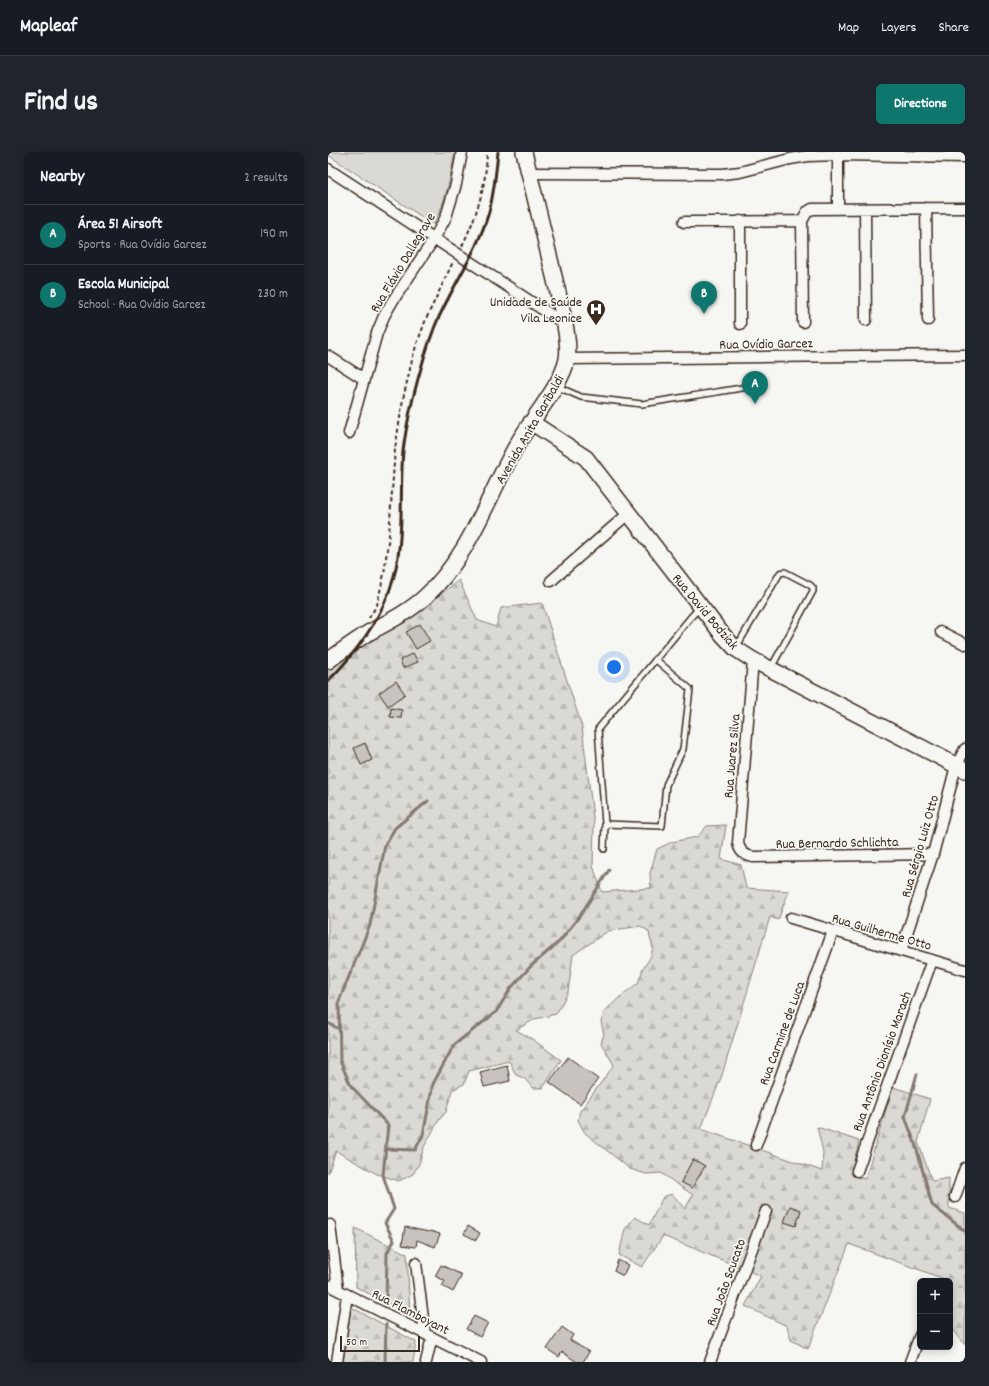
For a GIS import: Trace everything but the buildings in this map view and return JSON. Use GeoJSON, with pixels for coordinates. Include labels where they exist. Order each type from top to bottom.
{"type":"FeatureCollection","features":[{"type":"Feature","properties":{"kind":"main road","name":"Avenida Anita Garibaldi"},"geometry":{"type":"LineString","coordinates":[[328,661],[351,644],[406,612],[428,595],[440,581],[454,563],[472,534],[509,458],[555,386],[567,359],[565,324],[558,288],[524,152]]}},
{"type":"Feature","properties":{"kind":"main road","name":"Rua David Bodziak"},"geometry":{"type":"LineString","coordinates":[[531,422],[586,458],[701,607],[736,649],[753,660],[960,768]]}},
{"type":"Feature","properties":{"kind":"street","name":"Rua Flávio Dallegrave"},"geometry":{"type":"LineString","coordinates":[[349,433],[377,333],[392,302],[434,239],[446,217],[452,200],[462,152]]}},
{"type":"Feature","properties":{"kind":"street"},"geometry":{"type":"LineString","coordinates":[[838,155],[838,209]]}},
{"type":"Feature","properties":{"kind":"street"},"geometry":{"type":"LineString","coordinates":[[530,173],[722,174],[740,172],[799,157],[838,155],[965,157]]}},
{"type":"Feature","properties":{"kind":"street"},"geometry":{"type":"LineString","coordinates":[[328,169],[565,324]]}},
{"type":"Feature","properties":{"kind":"street"},"geometry":{"type":"LineString","coordinates":[[865,208],[866,320]]}},
{"type":"Feature","properties":{"kind":"street"},"geometry":{"type":"LineString","coordinates":[[803,322],[802,221],[809,210],[865,208],[965,208]]}},
{"type":"Feature","properties":{"kind":"street"},"geometry":{"type":"LineString","coordinates":[[926,208],[928,320]]}},
{"type":"Feature","properties":{"kind":"street"},"geometry":{"type":"LineString","coordinates":[[740,221],[740,324]]}},
{"type":"Feature","properties":{"kind":"street"},"geometry":{"type":"LineString","coordinates":[[684,222],[802,221]]}},
{"type":"Feature","properties":{"kind":"street","name":"Rua Ovídio Garcez"},"geometry":{"type":"LineString","coordinates":[[567,359],[965,354]]}},
{"type":"Feature","properties":{"kind":"street"},"geometry":{"type":"LineString","coordinates":[[328,356],[364,379]]}},
{"type":"Feature","properties":{"kind":"street"},"geometry":{"type":"LineString","coordinates":[[551,581],[629,513]]}},
{"type":"Feature","properties":{"kind":"street"},"geometry":{"type":"LineString","coordinates":[[941,632],[965,644]]}},
{"type":"Feature","properties":{"kind":"street","name":"Rua Juarez Silva"},"geometry":{"type":"LineString","coordinates":[[742,854],[738,843],[753,660]]}},
{"type":"Feature","properties":{"kind":"street","name":"Rua Sérgio Luiz Otto"},"geometry":{"type":"LineString","coordinates":[[901,951],[933,854],[965,749]]}},
{"type":"Feature","properties":{"kind":"street","name":"Rua Bernardo Schlichta"},"geometry":{"type":"LineString","coordinates":[[742,854],[752,857],[933,854]]}},
{"type":"Feature","properties":{"kind":"street","name":"Rua Guilherme Otto"},"geometry":{"type":"LineString","coordinates":[[790,918],[965,970]]}},
{"type":"Feature","properties":{"kind":"street","name":"Rua Carmine de Luca"},"geometry":{"type":"LineString","coordinates":[[756,1145],[833,931]]}},
{"type":"Feature","properties":{"kind":"street","name":"Rua Antônio Dionísio Marach"},"geometry":{"type":"LineString","coordinates":[[857,1172],[932,960]]}},
{"type":"Feature","properties":{"kind":"street"},"geometry":{"type":"LineString","coordinates":[[954,1198],[965,1168]]}},
{"type":"Feature","properties":{"kind":"street","name":"Rua João Scucato"},"geometry":{"type":"LineString","coordinates":[[710,1362],[766,1211]]}},
{"type":"Feature","properties":{"kind":"street"},"geometry":{"type":"LineString","coordinates":[[330,1225],[338,1290]]}},
{"type":"Feature","properties":{"kind":"street"},"geometry":{"type":"LineString","coordinates":[[416,1263],[428,1336],[426,1362]]}},
{"type":"Feature","properties":{"kind":"street","name":"Rua Flamboyant"},"geometry":{"type":"LineString","coordinates":[[328,1285],[481,1362]]}},
{"type":"Feature","properties":{"kind":"street"},"geometry":{"type":"LineString","coordinates":[[337,1362],[347,1295]]}},
{"type":"Feature","properties":{"kind":"street"},"geometry":{"type":"LineString","coordinates":[[910,1362],[917,1343]]}},
{"type":"Feature","properties":{"kind":"lane"},"geometry":{"type":"LineString","coordinates":[[555,386],[581,396],[642,404],[754,386]]}},
{"type":"Feature","properties":{"kind":"lane"},"geometry":{"type":"LineString","coordinates":[[736,649],[780,573],[785,572],[810,585],[813,588],[812,591],[770,669]]}},
{"type":"Feature","properties":{"kind":"lane"},"geometry":{"type":"LineString","coordinates":[[604,849],[605,824],[598,729],[655,659],[701,607]]}},
{"type":"Feature","properties":{"kind":"lane"},"geometry":{"type":"LineString","coordinates":[[605,824],[662,826],[666,785],[682,749],[690,689],[655,659]]}},
{"type":"Feature","properties":{"kind":"path"},"geometry":{"type":"LineString","coordinates":[[460,248],[474,220],[482,196],[487,152]]}},
{"type":"Feature","properties":{"kind":"path"},"geometry":{"type":"LineString","coordinates":[[368,619],[377,605],[384,574],[389,534],[395,449],[414,352],[426,320],[454,261]]}},
{"type":"Feature","properties":{"kind":"green space"},"geometry":{"type":"Polygon","coordinates":[[[328,152],[455,152],[442,207],[434,225],[328,155],[328,152]]]}},
{"type":"Feature","properties":{"kind":"green space"},"geometry":{"type":"Polygon","coordinates":[[[459,580],[477,620],[496,627],[501,608],[542,603],[582,727],[594,825],[593,866],[602,892],[651,888],[650,873],[657,849],[672,842],[697,837],[707,826],[726,825],[721,859],[741,865],[746,888],[789,891],[778,920],[770,917],[722,1075],[701,1129],[822,1171],[823,1152],[817,1127],[859,1141],[851,1174],[865,1179],[893,1087],[930,1099],[918,1142],[932,1181],[949,1178],[949,1208],[965,1213],[965,1345],[953,1329],[953,1278],[942,1278],[849,1244],[808,1349],[791,1340],[787,1326],[745,1306],[761,1276],[663,1236],[642,1267],[619,1255],[625,1229],[635,1217],[649,1225],[663,1197],[672,1194],[685,1209],[693,1195],[661,1173],[646,1174],[630,1169],[585,1133],[578,1120],[580,1111],[614,1065],[601,1043],[604,1034],[601,1022],[604,1012],[622,995],[638,983],[643,969],[651,956],[653,947],[649,932],[641,926],[608,931],[573,955],[568,992],[556,1014],[535,1019],[516,1030],[532,1039],[561,1060],[543,1088],[533,1088],[524,1078],[516,1075],[509,1061],[469,1071],[464,1084],[452,1090],[446,1112],[439,1120],[424,1147],[419,1164],[413,1174],[399,1181],[377,1174],[336,1151],[328,1173],[328,672],[350,654],[459,580]]]}},
{"type":"Feature","properties":{"kind":"green space"},"geometry":{"type":"Polygon","coordinates":[[[355,1228],[407,1254],[410,1315],[356,1287],[355,1228]]]}},
{"type":"Feature","properties":{"kind":"green space"},"geometry":{"type":"Polygon","coordinates":[[[351,1307],[416,1342],[413,1362],[343,1362],[351,1307]]]}},
{"type":"Feature","properties":{"kind":"waterway"},"geometry":{"type":"LineString","coordinates":[[386,1305],[387,1253],[394,1241],[385,1223],[394,1209],[383,1175],[388,1125],[351,1086],[340,1061],[339,1001],[370,925],[385,845],[395,828],[428,801]]}},
{"type":"Feature","properties":{"kind":"waterway"},"geometry":{"type":"LineString","coordinates":[[386,1149],[415,1150],[423,1135],[433,1084],[454,1045],[496,1012],[511,988],[531,966],[560,941],[581,914],[609,870]]}},
{"type":"Feature","properties":{"kind":"waterway"},"geometry":{"type":"LineString","coordinates":[[328,1023],[339,1029]]}},
{"type":"Feature","properties":{"kind":"waterway"},"geometry":{"type":"LineString","coordinates":[[917,1074],[905,1117],[916,1146],[932,1205],[965,1231]]}},
{"type":"Feature","properties":{"kind":"waterway"},"geometry":{"type":"LineString","coordinates":[[385,1362],[386,1324]]}},
{"type":"Feature","properties":{"kind":"railway"},"geometry":{"type":"LineString","coordinates":[[328,681],[347,661],[363,640],[378,617],[389,592],[398,558],[401,523],[403,451],[413,398],[435,326],[477,243],[488,215],[496,176],[498,152]]}},
{"type":"Feature","properties":{"kind":"place","name":"Escola Municipal"},"geometry":{"type":"Point","coordinates":[704,314]}},
{"type":"Feature","properties":{"kind":"place","name":"Unidade de Saúde Vila Leonice"},"geometry":{"type":"Point","coordinates":[596,326]}},
{"type":"Feature","properties":{"kind":"place","name":"Área 51 Airsoft"},"geometry":{"type":"Point","coordinates":[755,404]}}]}
